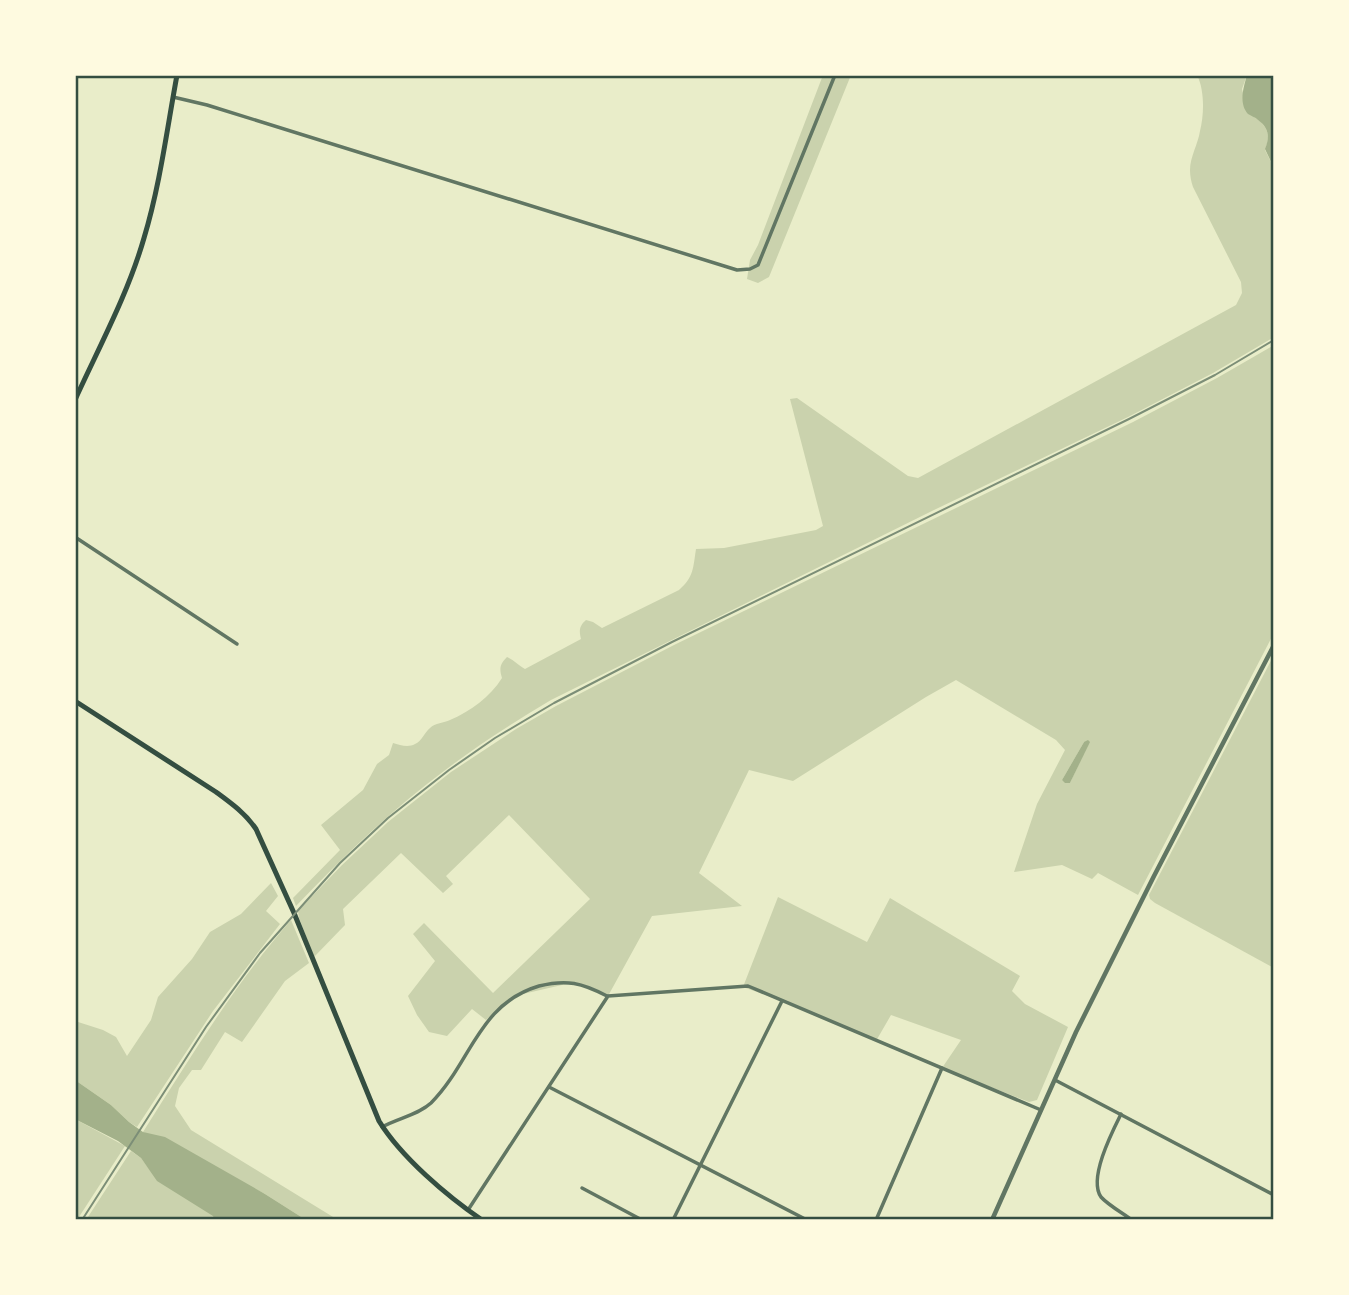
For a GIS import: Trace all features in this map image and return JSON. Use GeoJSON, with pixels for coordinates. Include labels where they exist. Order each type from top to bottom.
{"type":"FeatureCollection","features":[{"type":"Feature","properties":{"kind":"main road"},"geometry":{"type":"LineString","coordinates":[[75,400],[138,257],[155,195],[177,75]]}},
{"type":"Feature","properties":{"kind":"main road"},"geometry":{"type":"LineString","coordinates":[[75,701],[230,801],[250,820],[294,913],[382,1127],[427,1175],[482,1220]]}},
{"type":"Feature","properties":{"kind":"street"},"geometry":{"type":"LineString","coordinates":[[173,97],[207,105],[737,270],[758,265],[835,75]]}},
{"type":"Feature","properties":{"kind":"street"},"geometry":{"type":"LineString","coordinates":[[75,537],[237,644]]}},
{"type":"Feature","properties":{"kind":"street"},"geometry":{"type":"LineString","coordinates":[[992,1220],[1076,1032],[1274,645]]}},
{"type":"Feature","properties":{"kind":"street"},"geometry":{"type":"LineString","coordinates":[[382,1127],[423,1109],[430,1103],[501,1006],[530,989],[560,982],[575,982],[607,996],[748,986],[1041,1110]]}},
{"type":"Feature","properties":{"kind":"street"},"geometry":{"type":"LineString","coordinates":[[468,1210],[607,996]]}},
{"type":"Feature","properties":{"kind":"street"},"geometry":{"type":"LineString","coordinates":[[673,1220],[782,1000]]}},
{"type":"Feature","properties":{"kind":"street"},"geometry":{"type":"LineString","coordinates":[[876,1220],[942,1068]]}},
{"type":"Feature","properties":{"kind":"street"},"geometry":{"type":"LineString","coordinates":[[1055,1080],[1274,1195]]}},
{"type":"Feature","properties":{"kind":"street"},"geometry":{"type":"LineString","coordinates":[[549,1087],[807,1220]]}},
{"type":"Feature","properties":{"kind":"street"},"geometry":{"type":"LineString","coordinates":[[1121,1114],[1106,1145],[1097,1187],[1102,1197],[1132,1220]]}},
{"type":"Feature","properties":{"kind":"street"},"geometry":{"type":"LineString","coordinates":[[582,1188],[642,1220]]}},
{"type":"Feature","properties":{"kind":"shaded area"},"geometry":{"type":"Polygon","coordinates":[[[823,75],[851,75],[769,277],[758,283],[747,279],[750,260],[823,75]]]}},
{"type":"Feature","properties":{"kind":"shaded area"},"geometry":{"type":"Polygon","coordinates":[[[1197,75],[1247,75],[1242,89],[1248,113],[1266,128],[1268,137],[1265,150],[1274,168],[1274,337],[1213,373],[1128,417],[551,700],[460,759],[407,800],[296,906],[293,898],[340,850],[321,825],[363,790],[377,764],[389,755],[393,743],[407,746],[415,744],[432,726],[473,708],[486,697],[502,678],[501,666],[507,657],[525,669],[581,639],[580,629],[586,620],[602,628],[679,590],[690,576],[696,549],[724,548],[816,530],[823,526],[790,399],[797,398],[908,476],[918,478],[1236,305],[1242,293],[1241,282],[1191,178],[1190,165],[1203,110],[1203,96],[1197,75]]]}},
{"type":"Feature","properties":{"kind":"shaded area"},"geometry":{"type":"Polygon","coordinates":[[[1247,75],[1271,75],[1274,102],[1274,168],[1265,149],[1268,141],[1266,130],[1262,123],[1248,114],[1243,105],[1247,75]]]}},
{"type":"Feature","properties":{"kind":"shaded area"},"geometry":{"type":"Polygon","coordinates":[[[1274,345],[1274,633],[1138,895],[1098,873],[1092,879],[1062,865],[1014,872],[1037,804],[1065,750],[1056,740],[956,680],[793,781],[749,770],[699,873],[742,906],[652,916],[608,996],[575,982],[514,996],[486,1020],[472,1009],[447,1036],[429,1032],[417,1015],[408,996],[435,961],[413,934],[424,923],[493,993],[590,899],[509,815],[446,876],[453,884],[443,893],[401,853],[343,909],[345,925],[314,957],[298,911],[388,822],[451,772],[516,729],[674,645],[1133,422],[1274,345]],[[1084,742],[1062,780],[1070,783],[1089,742],[1084,742]]]}},
{"type":"Feature","properties":{"kind":"shaded area"},"geometry":{"type":"Polygon","coordinates":[[[1274,655],[1274,968],[1155,903],[1149,895],[1274,655]]]}},
{"type":"Feature","properties":{"kind":"shaded area"},"geometry":{"type":"Polygon","coordinates":[[[1084,742],[1090,742],[1070,783],[1065,783],[1062,780],[1084,742]]]}},
{"type":"Feature","properties":{"kind":"shaded area"},"geometry":{"type":"Polygon","coordinates":[[[271,883],[278,896],[266,911],[280,924],[213,1011],[137,1127],[75,1080],[75,1021],[116,1037],[127,1056],[151,1020],[158,997],[192,959],[210,932],[241,914],[271,883]]]}},
{"type":"Feature","properties":{"kind":"shaded area"},"geometry":{"type":"Polygon","coordinates":[[[778,897],[867,942],[890,898],[1020,976],[1012,991],[1025,1004],[1068,1027],[1037,1100],[1029,1102],[942,1068],[961,1040],[891,1015],[876,1041],[743,987],[778,897]]]}},
{"type":"Feature","properties":{"kind":"shaded area"},"geometry":{"type":"Polygon","coordinates":[[[291,920],[309,963],[285,981],[242,1042],[225,1032],[201,1070],[192,1070],[179,1088],[175,1106],[191,1130],[338,1220],[306,1220],[265,1194],[143,1132],[232,996],[291,920]]]}},
{"type":"Feature","properties":{"kind":"shaded area"},"geometry":{"type":"Polygon","coordinates":[[[75,1080],[143,1132],[165,1137],[306,1220],[215,1220],[213,1216],[157,1181],[141,1158],[118,1141],[75,1119],[75,1080]]]}},
{"type":"Feature","properties":{"kind":"shaded area"},"geometry":{"type":"Polygon","coordinates":[[[75,1119],[125,1146],[77,1220],[75,1220],[75,1119]]]}},
{"type":"Feature","properties":{"kind":"shaded area"},"geometry":{"type":"Polygon","coordinates":[[[131,1151],[141,1158],[149,1169],[214,1216],[215,1220],[86,1220],[131,1151]]]}},
{"type":"Feature","properties":{"kind":"railway"},"geometry":{"type":"LineString","coordinates":[[82,1220],[206,1027],[260,953],[340,863],[388,818],[449,770],[495,738],[554,703],[672,642],[1129,419],[1215,375],[1274,340]]}}]}
